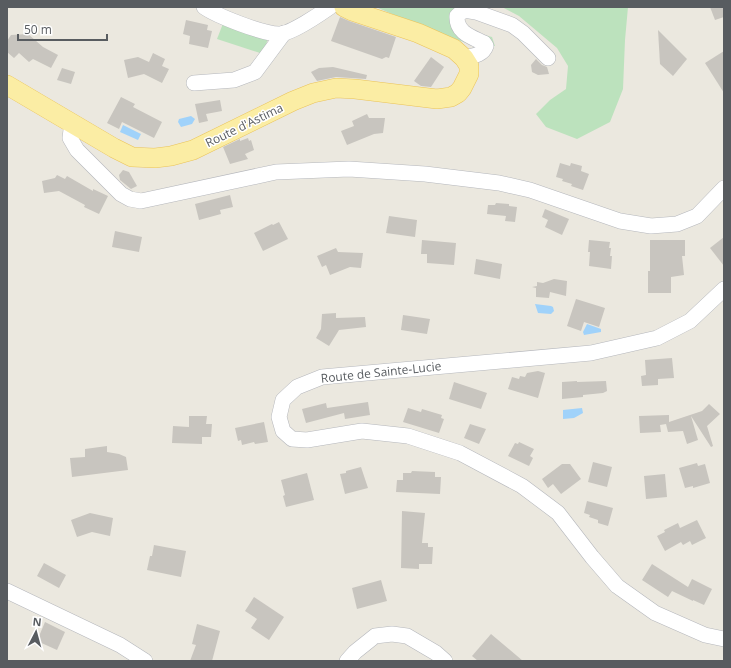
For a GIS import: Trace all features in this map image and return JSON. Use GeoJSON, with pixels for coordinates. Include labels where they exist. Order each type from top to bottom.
{"type":"FeatureCollection","features":[{"type":"Feature","properties":{"kind":"main road"},"geometry":{"type":"LineString","coordinates":[[344,7],[418,33],[454,49],[464,58]]}},
{"type":"Feature","properties":{"kind":"main road","name":"Route d'Astima"},"geometry":{"type":"LineString","coordinates":[[7,85],[114,148],[132,156],[155,158],[171,156],[193,150],[293,101],[314,93],[336,88],[436,99],[451,97],[458,93],[462,88],[469,74],[468,66],[464,58]]}},
{"type":"Feature","properties":{"kind":"street"},"geometry":{"type":"LineString","coordinates":[[204,7],[223,17],[261,30],[279,34],[290,31],[330,7]]}},
{"type":"Feature","properties":{"kind":"street"},"geometry":{"type":"LineString","coordinates":[[464,58],[481,53],[486,46],[484,43],[462,31],[456,24],[457,16],[464,10],[478,10],[512,25],[523,33],[548,58]]}},
{"type":"Feature","properties":{"kind":"street"},"geometry":{"type":"LineString","coordinates":[[194,83],[234,80],[255,72],[284,33]]}},
{"type":"Feature","properties":{"kind":"street"},"geometry":{"type":"LineString","coordinates":[[72,122],[70,138],[77,150],[121,194],[130,199],[140,201],[276,172],[349,169],[425,174],[499,183],[530,190],[620,221],[651,226],[677,224],[697,216],[724,188]]}},
{"type":"Feature","properties":{"kind":"street","name":"Route de Sainte-Lucie"},"geometry":{"type":"LineString","coordinates":[[724,289],[690,321],[657,338],[591,352],[322,377],[298,386],[283,400],[279,417],[283,431],[292,439],[307,440],[362,431],[408,436],[460,453],[522,486],[558,513],[592,557],[617,586],[655,612],[705,635],[724,639]]}},
{"type":"Feature","properties":{"kind":"street"},"geometry":{"type":"LineString","coordinates":[[7,591],[120,646],[145,661]]}},
{"type":"Feature","properties":{"kind":"street"},"geometry":{"type":"LineString","coordinates":[[347,661],[355,652],[375,636],[392,634],[407,636],[436,653],[445,661]]}},
{"type":"Feature","properties":{"kind":"green space"},"geometry":{"type":"Polygon","coordinates":[[[376,7],[460,7],[464,30],[492,37],[495,46],[480,48],[417,25],[376,7]]]}},
{"type":"Feature","properties":{"kind":"green space"},"geometry":{"type":"Polygon","coordinates":[[[502,7],[628,7],[623,89],[610,122],[577,139],[546,127],[536,114],[550,100],[566,89],[568,66],[557,48],[519,16],[502,7]]]}},
{"type":"Feature","properties":{"kind":"green space"},"geometry":{"type":"Polygon","coordinates":[[[224,21],[269,35],[263,54],[217,39],[224,21]]]}},
{"type":"Feature","properties":{"kind":"water"},"geometry":{"type":"Polygon","coordinates":[[[191,116],[195,119],[192,124],[181,127],[178,122],[179,119],[191,116]]]}},
{"type":"Feature","properties":{"kind":"water"},"geometry":{"type":"Polygon","coordinates":[[[123,125],[141,134],[138,140],[120,132],[123,125]]]}},
{"type":"Feature","properties":{"kind":"water"},"geometry":{"type":"Polygon","coordinates":[[[535,304],[551,306],[553,307],[554,311],[551,314],[538,313],[535,304]]]}},
{"type":"Feature","properties":{"kind":"water"},"geometry":{"type":"Polygon","coordinates":[[[587,324],[601,329],[601,332],[584,335],[583,332],[587,324]]]}},
{"type":"Feature","properties":{"kind":"water"},"geometry":{"type":"Polygon","coordinates":[[[582,408],[583,413],[574,418],[563,419],[563,410],[582,408]]]}},
{"type":"Feature","properties":{"kind":"building"},"geometry":{"type":"Polygon","coordinates":[[[710,7],[724,7],[724,17],[715,20],[710,7]]]}},
{"type":"Feature","properties":{"kind":"building"},"geometry":{"type":"Polygon","coordinates":[[[340,17],[396,37],[389,58],[386,57],[382,59],[331,41],[340,17]]]}},
{"type":"Feature","properties":{"kind":"building"},"geometry":{"type":"Polygon","coordinates":[[[186,20],[208,25],[207,30],[212,31],[208,48],[189,44],[190,36],[183,34],[186,20]]]}},
{"type":"Feature","properties":{"kind":"building"},"geometry":{"type":"Polygon","coordinates":[[[658,30],[687,59],[673,76],[660,64],[658,30]]]}},
{"type":"Feature","properties":{"kind":"building"},"geometry":{"type":"Polygon","coordinates":[[[28,34],[43,47],[58,55],[51,68],[33,59],[29,62],[19,53],[14,58],[7,52],[7,41],[11,35],[28,34]]]}},
{"type":"Feature","properties":{"kind":"building"},"geometry":{"type":"Polygon","coordinates":[[[724,51],[724,93],[705,63],[724,51]]]}},
{"type":"Feature","properties":{"kind":"building"},"geometry":{"type":"Polygon","coordinates":[[[153,53],[165,59],[162,66],[169,69],[162,83],[144,74],[128,78],[124,60],[138,57],[149,62],[153,53]]]}},
{"type":"Feature","properties":{"kind":"building"},"geometry":{"type":"Polygon","coordinates":[[[431,57],[444,67],[431,87],[421,86],[414,81],[431,57]]]}},
{"type":"Feature","properties":{"kind":"building"},"geometry":{"type":"Polygon","coordinates":[[[536,59],[542,65],[547,67],[549,74],[538,75],[532,72],[531,65],[536,59]]]}},
{"type":"Feature","properties":{"kind":"building"},"geometry":{"type":"Polygon","coordinates":[[[333,67],[367,75],[366,79],[336,77],[317,81],[311,72],[319,68],[333,67]]]}},
{"type":"Feature","properties":{"kind":"building"},"geometry":{"type":"Polygon","coordinates":[[[62,68],[75,72],[71,84],[57,80],[62,68]]]}},
{"type":"Feature","properties":{"kind":"building"},"geometry":{"type":"Polygon","coordinates":[[[121,97],[135,104],[133,107],[162,122],[154,138],[122,122],[119,129],[107,123],[121,97]]]}},
{"type":"Feature","properties":{"kind":"building"},"geometry":{"type":"Polygon","coordinates":[[[220,100],[222,111],[206,114],[208,121],[199,123],[195,104],[220,100]]]}},
{"type":"Feature","properties":{"kind":"building"},"geometry":{"type":"Polygon","coordinates":[[[367,114],[369,118],[385,118],[383,133],[374,134],[347,145],[341,131],[354,126],[352,121],[367,114]]]}},
{"type":"Feature","properties":{"kind":"building"},"geometry":{"type":"Polygon","coordinates":[[[248,138],[249,141],[251,140],[254,150],[245,154],[248,159],[230,164],[223,147],[240,139],[240,141],[248,138]]]}},
{"type":"Feature","properties":{"kind":"building"},"geometry":{"type":"Polygon","coordinates":[[[560,163],[570,166],[571,163],[582,166],[581,171],[589,174],[583,190],[571,186],[572,184],[562,181],[563,179],[556,177],[560,163]]]}},
{"type":"Feature","properties":{"kind":"building"},"geometry":{"type":"Polygon","coordinates":[[[123,170],[129,172],[137,186],[131,189],[120,180],[119,175],[123,170]]]}},
{"type":"Feature","properties":{"kind":"building"},"geometry":{"type":"Polygon","coordinates":[[[57,175],[65,179],[67,176],[93,191],[93,189],[108,196],[99,214],[84,207],[85,205],[59,191],[44,193],[42,181],[55,178],[57,175]]]}},
{"type":"Feature","properties":{"kind":"building"},"geometry":{"type":"Polygon","coordinates":[[[230,195],[233,207],[220,210],[221,214],[199,220],[195,204],[230,195]]]}},
{"type":"Feature","properties":{"kind":"building"},"geometry":{"type":"Polygon","coordinates":[[[496,203],[509,204],[509,206],[517,207],[515,222],[505,221],[506,216],[487,214],[488,205],[495,205],[496,203]]]}},
{"type":"Feature","properties":{"kind":"building"},"geometry":{"type":"Polygon","coordinates":[[[545,209],[569,219],[562,235],[545,227],[548,220],[542,217],[545,209]]]}},
{"type":"Feature","properties":{"kind":"building"},"geometry":{"type":"Polygon","coordinates":[[[389,216],[417,220],[415,237],[386,233],[389,216]]]}},
{"type":"Feature","properties":{"kind":"building"},"geometry":{"type":"Polygon","coordinates":[[[279,222],[288,239],[263,251],[254,233],[279,222]]]}},
{"type":"Feature","properties":{"kind":"building"},"geometry":{"type":"Polygon","coordinates":[[[115,231],[142,237],[139,252],[112,247],[115,231]]]}},
{"type":"Feature","properties":{"kind":"building"},"geometry":{"type":"Polygon","coordinates":[[[724,237],[724,266],[710,248],[724,237]]]}},
{"type":"Feature","properties":{"kind":"building"},"geometry":{"type":"Polygon","coordinates":[[[422,240],[456,243],[454,265],[427,263],[427,254],[421,254],[422,240]]]}},
{"type":"Feature","properties":{"kind":"building"},"geometry":{"type":"Polygon","coordinates":[[[589,240],[610,242],[610,256],[612,256],[611,269],[589,266],[589,240]]]}},
{"type":"Feature","properties":{"kind":"building"},"geometry":{"type":"Polygon","coordinates":[[[650,240],[685,240],[685,256],[682,256],[684,275],[671,277],[671,293],[648,293],[650,240]]]}},
{"type":"Feature","properties":{"kind":"building"},"geometry":{"type":"Polygon","coordinates":[[[336,248],[338,252],[363,253],[361,268],[350,267],[330,275],[326,265],[322,267],[317,256],[336,248]]]}},
{"type":"Feature","properties":{"kind":"building"},"geometry":{"type":"Polygon","coordinates":[[[476,259],[502,264],[500,279],[474,274],[476,259]]]}},
{"type":"Feature","properties":{"kind":"building"},"geometry":{"type":"Polygon","coordinates":[[[554,279],[567,281],[566,296],[550,292],[549,298],[536,297],[536,288],[532,287],[537,286],[537,282],[543,283],[554,279]]]}},
{"type":"Feature","properties":{"kind":"building"},"geometry":{"type":"Polygon","coordinates":[[[576,299],[605,308],[599,327],[584,322],[581,331],[567,326],[576,299]]]}},
{"type":"Feature","properties":{"kind":"building"},"geometry":{"type":"Polygon","coordinates":[[[336,313],[336,318],[365,317],[366,327],[339,330],[329,346],[316,338],[321,329],[322,314],[336,313]]]}},
{"type":"Feature","properties":{"kind":"building"},"geometry":{"type":"Polygon","coordinates":[[[403,315],[430,319],[427,334],[401,330],[403,315]]]}},
{"type":"Feature","properties":{"kind":"building"},"geometry":{"type":"Polygon","coordinates":[[[672,358],[674,378],[658,379],[658,385],[642,386],[641,376],[646,375],[645,360],[672,358]]]}},
{"type":"Feature","properties":{"kind":"building"},"geometry":{"type":"Polygon","coordinates":[[[538,371],[545,373],[538,398],[508,389],[512,377],[519,379],[520,376],[525,377],[527,373],[538,371]]]}},
{"type":"Feature","properties":{"kind":"building"},"geometry":{"type":"Polygon","coordinates":[[[606,381],[607,391],[603,393],[583,395],[583,397],[562,399],[562,382],[606,381]]]}},
{"type":"Feature","properties":{"kind":"building"},"geometry":{"type":"Polygon","coordinates":[[[454,382],[487,393],[481,409],[449,399],[454,382]]]}},
{"type":"Feature","properties":{"kind":"building"},"geometry":{"type":"Polygon","coordinates":[[[368,402],[370,415],[345,419],[344,413],[306,423],[302,409],[326,403],[327,408],[368,402]]]}},
{"type":"Feature","properties":{"kind":"building"},"geometry":{"type":"Polygon","coordinates":[[[709,404],[720,414],[707,426],[713,446],[711,447],[691,416],[698,440],[687,444],[683,431],[668,432],[666,424],[660,425],[661,432],[640,433],[639,416],[669,415],[669,422],[702,411],[709,404]]]}},
{"type":"Feature","properties":{"kind":"building"},"geometry":{"type":"Polygon","coordinates":[[[408,408],[421,412],[422,409],[442,415],[441,418],[444,419],[439,433],[403,422],[408,408]]]}},
{"type":"Feature","properties":{"kind":"building"},"geometry":{"type":"Polygon","coordinates":[[[189,416],[207,416],[206,424],[212,424],[211,437],[202,437],[202,444],[172,443],[173,426],[189,427],[189,416]]]}},
{"type":"Feature","properties":{"kind":"building"},"geometry":{"type":"Polygon","coordinates":[[[264,422],[268,442],[255,444],[254,442],[242,445],[241,440],[238,441],[235,428],[264,422]]]}},
{"type":"Feature","properties":{"kind":"building"},"geometry":{"type":"Polygon","coordinates":[[[470,424],[486,429],[479,444],[464,438],[470,424]]]}},
{"type":"Feature","properties":{"kind":"building"},"geometry":{"type":"Polygon","coordinates":[[[519,442],[534,449],[530,456],[533,458],[529,466],[508,456],[515,443],[518,444],[519,442]]]}},
{"type":"Feature","properties":{"kind":"building"},"geometry":{"type":"Polygon","coordinates":[[[107,446],[107,452],[126,457],[128,470],[72,477],[70,458],[85,457],[85,449],[107,446]]]}},
{"type":"Feature","properties":{"kind":"building"},"geometry":{"type":"Polygon","coordinates":[[[593,462],[612,467],[607,487],[588,482],[593,462]]]}},
{"type":"Feature","properties":{"kind":"building"},"geometry":{"type":"Polygon","coordinates":[[[697,463],[698,466],[705,464],[710,483],[693,488],[693,486],[685,488],[679,468],[697,463]]]}},
{"type":"Feature","properties":{"kind":"building"},"geometry":{"type":"Polygon","coordinates":[[[562,464],[570,464],[581,479],[561,494],[553,484],[548,488],[542,479],[562,464]]]}},
{"type":"Feature","properties":{"kind":"building"},"geometry":{"type":"Polygon","coordinates":[[[361,467],[368,488],[345,494],[340,474],[361,467]]]}},
{"type":"Feature","properties":{"kind":"building"},"geometry":{"type":"Polygon","coordinates":[[[412,471],[435,472],[435,477],[441,477],[440,494],[396,492],[397,480],[403,480],[403,473],[411,473],[412,471]]]}},
{"type":"Feature","properties":{"kind":"building"},"geometry":{"type":"Polygon","coordinates":[[[307,473],[314,500],[286,507],[283,496],[285,495],[281,480],[307,473]]]}},
{"type":"Feature","properties":{"kind":"building"},"geometry":{"type":"Polygon","coordinates":[[[665,474],[667,497],[646,499],[644,476],[665,474]]]}},
{"type":"Feature","properties":{"kind":"building"},"geometry":{"type":"Polygon","coordinates":[[[587,501],[613,508],[608,526],[598,523],[598,520],[589,517],[590,515],[584,513],[587,501]]]}},
{"type":"Feature","properties":{"kind":"building"},"geometry":{"type":"Polygon","coordinates":[[[402,511],[425,513],[422,543],[428,543],[428,547],[433,547],[432,564],[419,564],[419,569],[401,568],[402,511]]]}},
{"type":"Feature","properties":{"kind":"building"},"geometry":{"type":"Polygon","coordinates":[[[90,513],[113,518],[110,536],[92,532],[77,537],[71,520],[90,513]]]}},
{"type":"Feature","properties":{"kind":"building"},"geometry":{"type":"Polygon","coordinates":[[[697,520],[706,538],[692,545],[690,541],[683,545],[681,542],[665,551],[657,536],[665,532],[664,530],[678,523],[680,528],[697,520]]]}},
{"type":"Feature","properties":{"kind":"building"},"geometry":{"type":"Polygon","coordinates":[[[154,545],[186,551],[181,577],[147,570],[154,545]]]}},
{"type":"Feature","properties":{"kind":"building"},"geometry":{"type":"Polygon","coordinates":[[[44,563],[66,575],[59,588],[37,576],[44,563]]]}},
{"type":"Feature","properties":{"kind":"building"},"geometry":{"type":"Polygon","coordinates":[[[652,564],[688,587],[692,579],[712,589],[704,605],[672,591],[668,597],[642,580],[652,564]]]}},
{"type":"Feature","properties":{"kind":"building"},"geometry":{"type":"Polygon","coordinates":[[[381,580],[387,601],[357,609],[352,588],[381,580]]]}},
{"type":"Feature","properties":{"kind":"building"},"geometry":{"type":"Polygon","coordinates":[[[254,597],[284,617],[269,640],[251,628],[257,619],[245,611],[254,597]]]}},
{"type":"Feature","properties":{"kind":"building"},"geometry":{"type":"Polygon","coordinates":[[[45,622],[65,632],[57,650],[37,641],[45,622]]]}},
{"type":"Feature","properties":{"kind":"building"},"geometry":{"type":"Polygon","coordinates":[[[197,624],[220,631],[212,661],[190,661],[196,645],[192,644],[197,624]]]}},
{"type":"Feature","properties":{"kind":"building"},"geometry":{"type":"Polygon","coordinates":[[[491,634],[523,661],[478,661],[472,656],[491,634]]]}}]}
